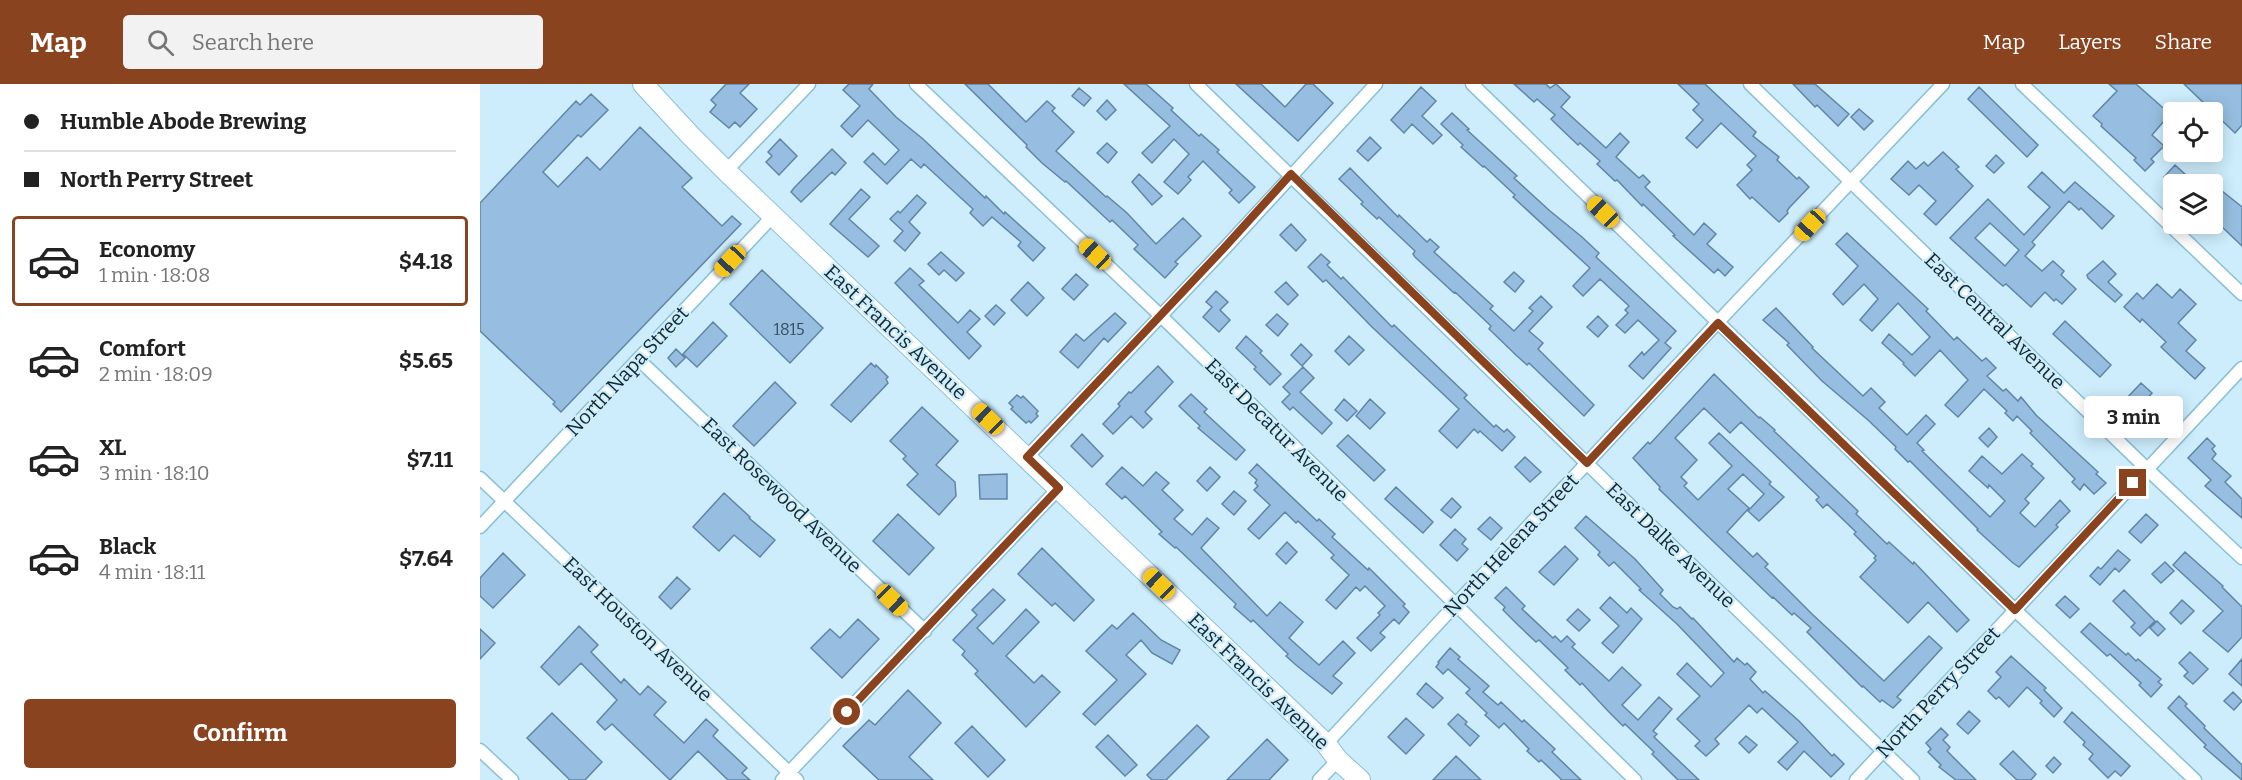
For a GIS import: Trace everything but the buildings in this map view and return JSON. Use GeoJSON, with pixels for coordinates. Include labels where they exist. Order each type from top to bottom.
{"type":"FeatureCollection","features":[{"type":"Feature","properties":{"kind":"main road","name":"East Francis Avenue"},"geometry":{"type":"LineString","coordinates":[[628,84],[690,135]]}},
{"type":"Feature","properties":{"kind":"main road","name":"East Francis Avenue"},"geometry":{"type":"LineString","coordinates":[[643,84],[726,171],[1326,744],[1338,760],[1360,780]]}},
{"type":"Feature","properties":{"kind":"street"},"geometry":{"type":"LineString","coordinates":[[726,171],[809,84]]}},
{"type":"Feature","properties":{"kind":"street","name":"East Decatur Avenue"},"geometry":{"type":"LineString","coordinates":[[916,84],[1161,316],[1635,780]]}},
{"type":"Feature","properties":{"kind":"street","name":"East Dalke Avenue"},"geometry":{"type":"LineString","coordinates":[[1196,84],[1913,780]]}},
{"type":"Feature","properties":{"kind":"street"},"geometry":{"type":"LineString","coordinates":[[1027,457],[1376,84]]}},
{"type":"Feature","properties":{"kind":"street"},"geometry":{"type":"LineString","coordinates":[[1472,84],[2015,610],[2195,780]]}},
{"type":"Feature","properties":{"kind":"street","name":"East Central Avenue"},"geometry":{"type":"LineString","coordinates":[[1750,84],[2147,469],[2242,558]]}},
{"type":"Feature","properties":{"kind":"street","name":"North Helena Street"},"geometry":{"type":"LineString","coordinates":[[1326,744],[1943,84]]}},
{"type":"Feature","properties":{"kind":"street"},"geometry":{"type":"LineString","coordinates":[[2022,84],[2242,294]]}},
{"type":"Feature","properties":{"kind":"street","name":"North Napa Street"},"geometry":{"type":"LineString","coordinates":[[480,527],[773,216]]}},
{"type":"Feature","properties":{"kind":"street","name":"East Rosewood Avenue"},"geometry":{"type":"LineString","coordinates":[[638,359],[925,631]]}},
{"type":"Feature","properties":{"kind":"street","name":"North Perry Street"},"geometry":{"type":"LineString","coordinates":[[1856,780],[2242,368]]}},
{"type":"Feature","properties":{"kind":"street","name":"East Houston Avenue"},"geometry":{"type":"LineString","coordinates":[[480,478],[789,778]]}},
{"type":"Feature","properties":{"kind":"street"},"geometry":{"type":"LineString","coordinates":[[789,778],[1059,488]]}},
{"type":"Feature","properties":{"kind":"street"},"geometry":{"type":"LineString","coordinates":[[480,750],[512,780]]}},
{"type":"Feature","properties":{"kind":"street"},"geometry":{"type":"LineString","coordinates":[[1319,780],[1338,760]]}},
{"type":"Feature","properties":{"kind":"route"},"geometry":{"type":"LineString","coordinates":[[847,712],[1059,488],[1027,457],[1291,174],[1587,463],[1718,323],[2015,610],[2133,483]]}}]}
